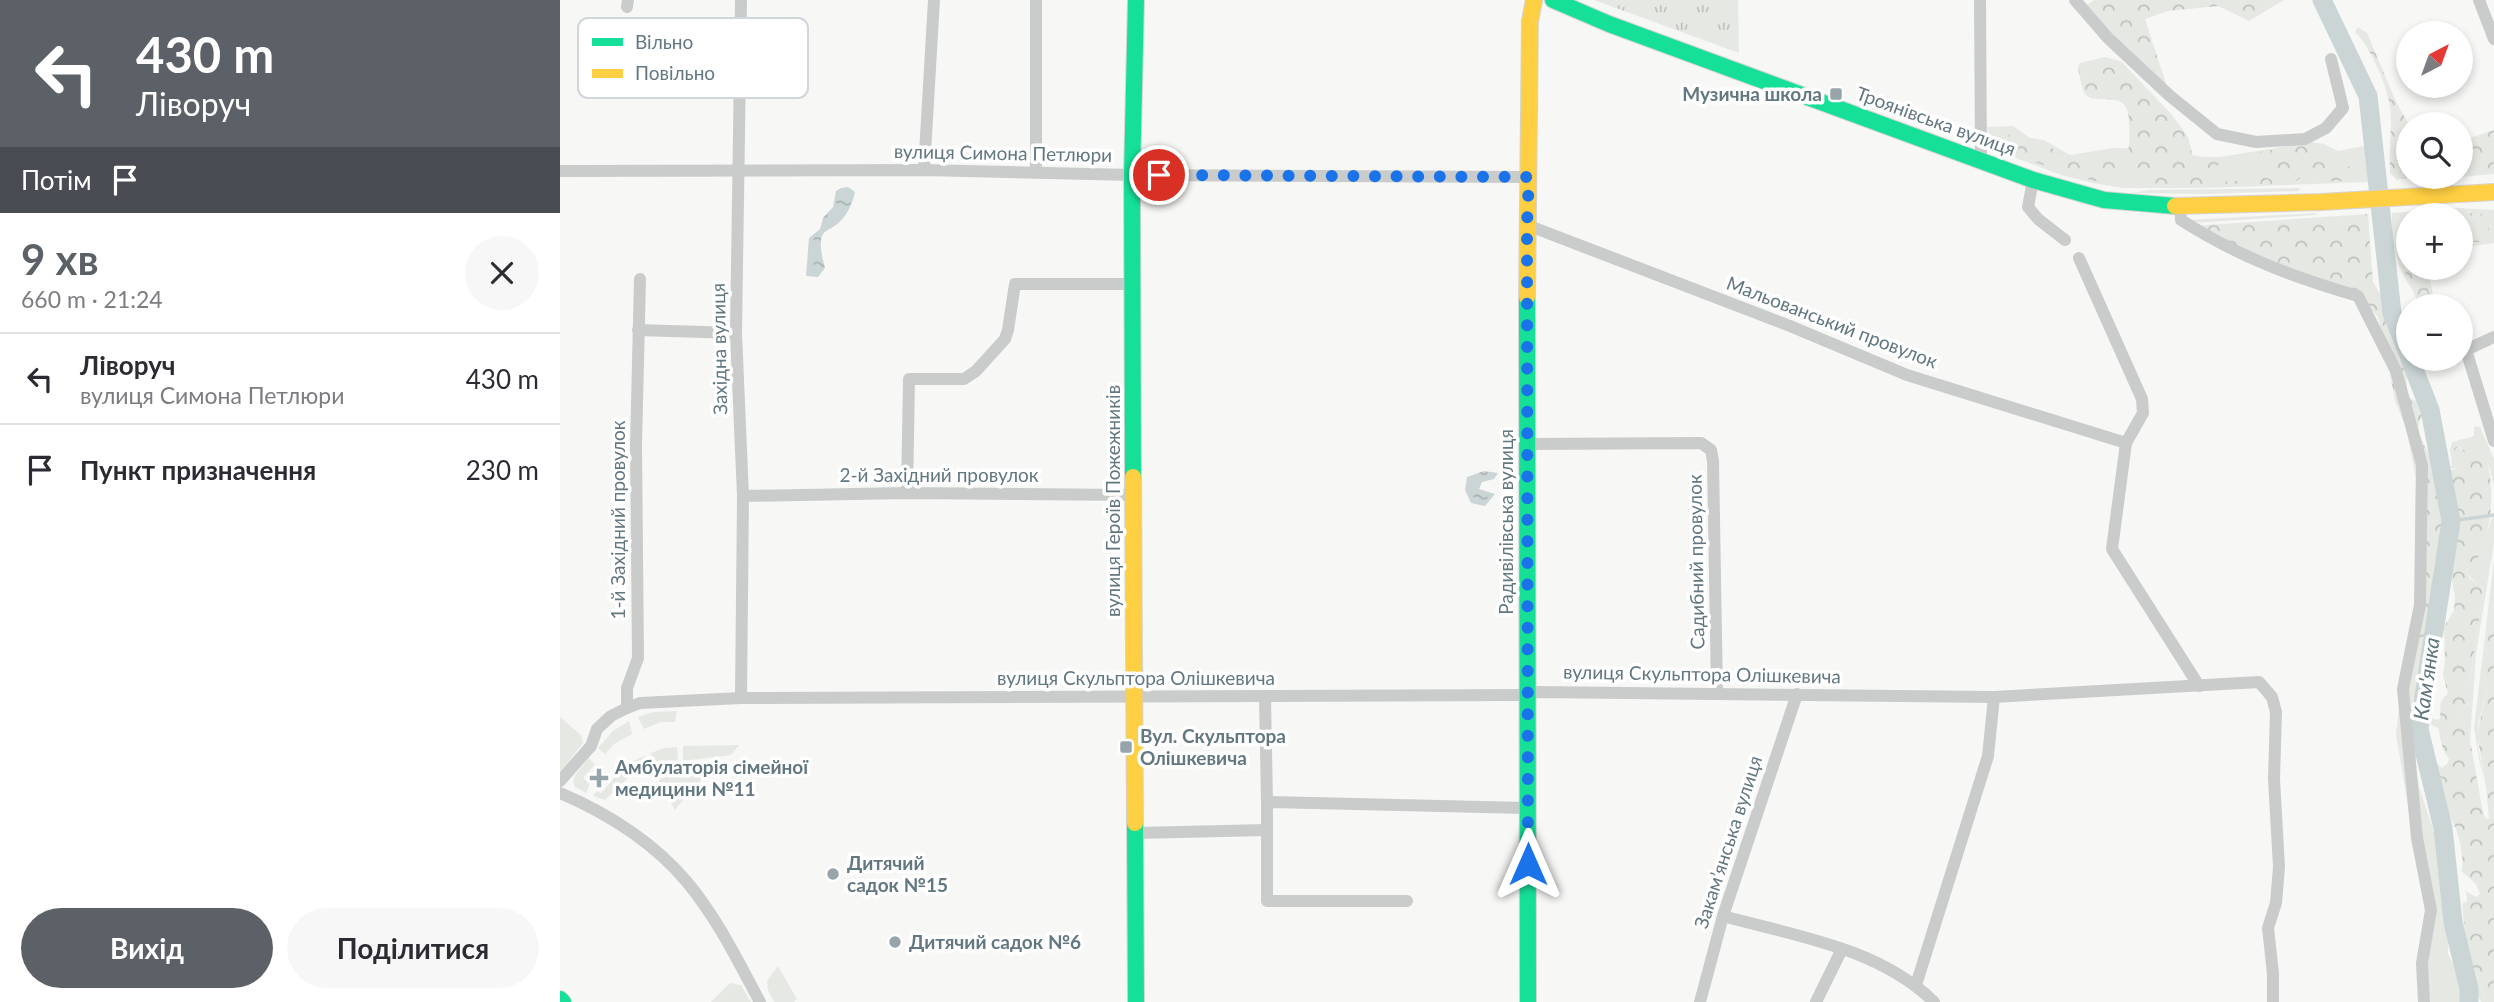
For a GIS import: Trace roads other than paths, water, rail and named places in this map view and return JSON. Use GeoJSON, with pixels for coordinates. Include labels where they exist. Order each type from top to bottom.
{"type":"FeatureCollection","features":[{"type":"Feature","properties":{"kind":"street","name":"Західна вулиця"},"geometry":{"type":"LineString","coordinates":[[741,0],[741,18]]}},
{"type":"Feature","properties":{"kind":"street"},"geometry":{"type":"LineString","coordinates":[[924,170],[934,0]]}},
{"type":"Feature","properties":{"kind":"street"},"geometry":{"type":"LineString","coordinates":[[1036,0],[1036,172]]}},
{"type":"Feature","properties":{"kind":"street","name":"вулиця Героїв Пожежників"},"geometry":{"type":"LineString","coordinates":[[1136,0],[1132,175],[1136,1002]]}},
{"type":"Feature","properties":{"kind":"street","name":"Радивілівська вулиця"},"geometry":{"type":"LineString","coordinates":[[1528,1002],[1527,225],[1530,21],[1534,0]]}},
{"type":"Feature","properties":{"kind":"street","name":"Троянівська вулиця"},"geometry":{"type":"LineString","coordinates":[[1553,0],[1609,24],[2033,180],[2104,200],[2180,206],[2321,202],[2489,192]]}},
{"type":"Feature","properties":{"kind":"street"},"geometry":{"type":"LineString","coordinates":[[1980,0],[1981,160]]}},
{"type":"Feature","properties":{"kind":"street"},"geometry":{"type":"LineString","coordinates":[[2075,0],[2108,38],[2170,96],[2217,134],[2256,142],[2305,139],[2326,128],[2343,108],[2331,59]]}},
{"type":"Feature","properties":{"kind":"street"},"geometry":{"type":"LineString","coordinates":[[2479,0],[2494,39]]}},
{"type":"Feature","properties":{"kind":"street","name":"Західна вулиця"},"geometry":{"type":"LineString","coordinates":[[739,98],[736,333],[743,496],[741,698]]}},
{"type":"Feature","properties":{"kind":"street","name":"вулиця Симона Петлюри"},"geometry":{"type":"LineString","coordinates":[[560,171],[924,170],[1132,175],[1529,177]]}},
{"type":"Feature","properties":{"kind":"street"},"geometry":{"type":"LineString","coordinates":[[2033,180],[2028,207],[2038,219],[2065,240]]}},
{"type":"Feature","properties":{"kind":"street"},"geometry":{"type":"LineString","coordinates":[[2180,206],[2181,220],[2215,242],[2279,271],[2358,296],[2396,371],[2422,465],[2420,605],[2403,689],[2417,838],[2431,910],[2422,963],[2424,1002]]}},
{"type":"Feature","properties":{"kind":"street","name":"Мальованський провулок"},"geometry":{"type":"LineString","coordinates":[[1527,225],[1790,326],[1907,375],[2126,443]]}},
{"type":"Feature","properties":{"kind":"street"},"geometry":{"type":"LineString","coordinates":[[2079,258],[2142,399],[2143,413],[2126,443],[2112,549],[2199,686]]}},
{"type":"Feature","properties":{"kind":"street","name":"1-й Західний провулок"},"geometry":{"type":"LineString","coordinates":[[627,708],[627,688],[638,658],[636,445],[640,279]]}},
{"type":"Feature","properties":{"kind":"street"},"geometry":{"type":"LineString","coordinates":[[907,493],[909,379],[964,379],[976,371],[1009,330],[1015,284],[1133,284]]}},
{"type":"Feature","properties":{"kind":"street"},"geometry":{"type":"LineString","coordinates":[[638,330],[736,333]]}},
{"type":"Feature","properties":{"kind":"street"},"geometry":{"type":"LineString","coordinates":[[2494,337],[2466,350],[2494,441]]}},
{"type":"Feature","properties":{"kind":"street","name":"Садибний провулок"},"geometry":{"type":"LineString","coordinates":[[1527,444],[1701,443],[1711,450],[1717,692]]}},
{"type":"Feature","properties":{"kind":"street","name":"2-й Західний провулок"},"geometry":{"type":"LineString","coordinates":[[743,496],[907,493],[1134,495]]}},
{"type":"Feature","properties":{"kind":"street","name":"вулиця Скульптора Олішкевича"},"geometry":{"type":"LineString","coordinates":[[560,781],[591,746],[597,729],[611,716],[640,703],[741,698],[1136,698],[1527,695],[1536,692],[1994,697],[2259,682],[2272,696],[2276,712],[2274,779],[2279,867],[2276,903],[2268,928],[2273,1002]]}},
{"type":"Feature","properties":{"kind":"street","name":"Закамʼянська вулиця"},"geometry":{"type":"LineString","coordinates":[[1700,1002],[1723,916],[1797,694]]}},
{"type":"Feature","properties":{"kind":"street"},"geometry":{"type":"LineString","coordinates":[[1265,696],[1267,901],[1407,901]]}},
{"type":"Feature","properties":{"kind":"street"},"geometry":{"type":"LineString","coordinates":[[1916,985],[1989,757],[1994,697]]}},
{"type":"Feature","properties":{"kind":"street"},"geometry":{"type":"LineString","coordinates":[[560,793],[617,823],[678,872],[710,914],[760,1002]]}},
{"type":"Feature","properties":{"kind":"street"},"geometry":{"type":"LineString","coordinates":[[1267,802],[1528,808]]}},
{"type":"Feature","properties":{"kind":"street"},"geometry":{"type":"LineString","coordinates":[[1136,833],[1267,830]]}},
{"type":"Feature","properties":{"kind":"street"},"geometry":{"type":"LineString","coordinates":[[1723,916],[1842,949],[1883,964],[1916,985],[1934,1002]]}},
{"type":"Feature","properties":{"kind":"street"},"geometry":{"type":"LineString","coordinates":[[1816,1002],[1842,949]]}},
{"type":"Feature","properties":{"kind":"water"},"geometry":{"type":"Polygon","coordinates":[[[848,187],[855,192],[853,201],[840,222],[822,237],[821,251],[825,268],[818,277],[806,276],[809,238],[820,229],[823,218],[833,207],[836,191],[848,187]]]}},
{"type":"Feature","properties":{"kind":"water"},"geometry":{"type":"Polygon","coordinates":[[[1484,471],[1498,473],[1494,479],[1482,482],[1479,489],[1495,494],[1485,506],[1471,503],[1465,490],[1467,477],[1484,471]]]}},
{"type":"Feature","properties":{"kind":"waterway","name":"Кам'янка"},"geometry":{"type":"LineString","coordinates":[[2322,0],[2368,96],[2392,313],[2396,323]]}},
{"type":"Feature","properties":{"kind":"waterway","name":"Кам'янка"},"geometry":{"type":"LineString","coordinates":[[2415,371],[2430,410],[2451,521],[2419,729],[2443,828],[2453,922],[2469,989],[2469,1002]]}},
{"type":"Feature","properties":{"kind":"waterway"},"geometry":{"type":"LineString","coordinates":[[2451,521],[2494,515]]}},
{"type":"Feature","properties":{"kind":"place","name":"Музична школа"},"geometry":{"type":"Point","coordinates":[1836,94]}},
{"type":"Feature","properties":{"kind":"place","name":"Вул. Скульптора Олішкевича"},"geometry":{"type":"Point","coordinates":[1126,747]}},
{"type":"Feature","properties":{"kind":"place","name":"Амбулаторія сімейної медицини №11"},"geometry":{"type":"Point","coordinates":[599,778]}},
{"type":"Feature","properties":{"kind":"place","name":"Дитячий садок №15"},"geometry":{"type":"Point","coordinates":[833,874]}},
{"type":"Feature","properties":{"kind":"place","name":"Дитячий садок №6"},"geometry":{"type":"Point","coordinates":[895,942]}}]}
